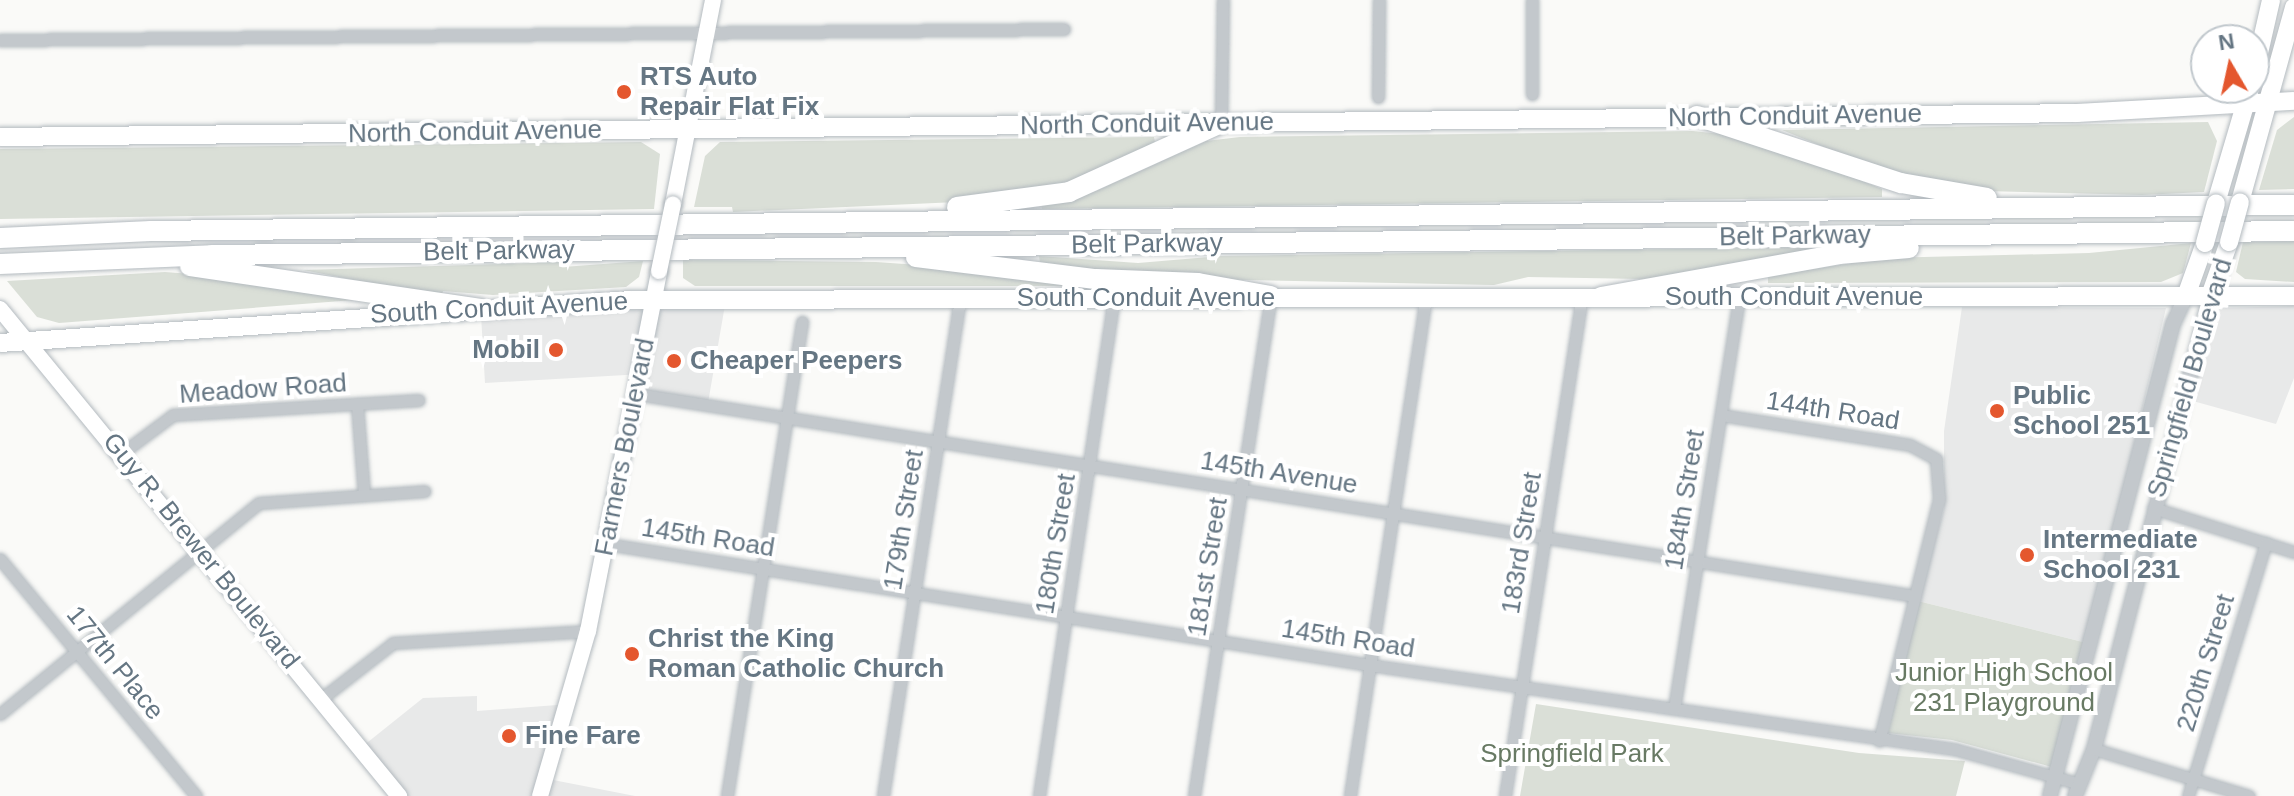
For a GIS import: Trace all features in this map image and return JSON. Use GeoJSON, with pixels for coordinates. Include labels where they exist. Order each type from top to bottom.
{"type":"FeatureCollection","features":[{"type":"Feature","properties":{"kind":"highway"},"geometry":{"type":"LineString","coordinates":[[1697,116],[1921,188],[2062,207]]}},
{"type":"Feature","properties":{"kind":"highway"},"geometry":{"type":"LineString","coordinates":[[812,222],[1054,196],[1099,181],[1221,123]]}},
{"type":"Feature","properties":{"kind":"highway","name":"Belt Parkway"},"geometry":{"type":"LineString","coordinates":[[0,238],[151,231],[2294,205]]}},
{"type":"Feature","properties":{"kind":"highway","name":"Belt Parkway"},"geometry":{"type":"LineString","coordinates":[[0,264],[110,257],[2294,231]]}},
{"type":"Feature","properties":{"kind":"highway"},"geometry":{"type":"LineString","coordinates":[[1591,297],[1839,254],[1955,247],[2057,233]]}},
{"type":"Feature","properties":{"kind":"highway"},"geometry":{"type":"LineString","coordinates":[[841,247],[1096,279],[1198,283],[1271,296]]}},
{"type":"Feature","properties":{"kind":"highway"},"geometry":{"type":"LineString","coordinates":[[110,257],[481,309]]}},
{"type":"Feature","properties":{"kind":"main road","name":"Farmers Boulevard"},"geometry":{"type":"LineString","coordinates":[[540,796],[588,631],[607,544],[713,0]]}},
{"type":"Feature","properties":{"kind":"main road"},"geometry":{"type":"LineString","coordinates":[[2266,24],[2271,0]]}},
{"type":"Feature","properties":{"kind":"main road","name":"Springfield Boulevard"},"geometry":{"type":"LineString","coordinates":[[2270,92],[2294,7]]}},
{"type":"Feature","properties":{"kind":"main road","name":"North Conduit Avenue"},"geometry":{"type":"LineString","coordinates":[[2270,103],[2294,101]]}},
{"type":"Feature","properties":{"kind":"main road","name":"North Conduit Avenue"},"geometry":{"type":"LineString","coordinates":[[0,137],[2077,113],[2190,102]]}},
{"type":"Feature","properties":{"kind":"main road","name":"Springfield Boulevard"},"geometry":{"type":"LineString","coordinates":[[2186,296],[2205,243],[2245,104]]}},
{"type":"Feature","properties":{"kind":"main road","name":"Springfield Boulevard"},"geometry":{"type":"LineString","coordinates":[[2210,296],[2229,242],[2267,104]]}},
{"type":"Feature","properties":{"kind":"main road","name":"South Conduit Avenue"},"geometry":{"type":"LineString","coordinates":[[0,343],[653,300],[1271,296],[1739,299],[2294,296]]}},
{"type":"Feature","properties":{"kind":"main road","name":"Guy R. Brewer Boulevard"},"geometry":{"type":"LineString","coordinates":[[1,310],[122,453],[394,794]]}},
{"type":"Feature","properties":{"kind":"street"},"geometry":{"type":"LineString","coordinates":[[1221,123],[1223,0]]}},
{"type":"Feature","properties":{"kind":"street"},"geometry":{"type":"LineString","coordinates":[[1378,97],[1379,0]]}},
{"type":"Feature","properties":{"kind":"street"},"geometry":{"type":"LineString","coordinates":[[1532,0],[1532,94]]}},
{"type":"Feature","properties":{"kind":"street"},"geometry":{"type":"LineString","coordinates":[[0,40],[708,30],[1064,29]]}},
{"type":"Feature","properties":{"kind":"street","name":"181st Street"},"geometry":{"type":"LineString","coordinates":[[1194,796],[1271,296]]}},
{"type":"Feature","properties":{"kind":"street","name":"Springfield Boulevard"},"geometry":{"type":"LineString","coordinates":[[2050,796],[2173,324],[2186,296]]}},
{"type":"Feature","properties":{"kind":"street","name":"Springfield Boulevard"},"geometry":{"type":"LineString","coordinates":[[2078,790],[2094,749],[2153,508],[2210,296]]}},
{"type":"Feature","properties":{"kind":"street"},"geometry":{"type":"LineString","coordinates":[[1350,796],[1426,297]]}},
{"type":"Feature","properties":{"kind":"street","name":"183rd Street"},"geometry":{"type":"LineString","coordinates":[[1505,796],[1546,537],[1591,297]]}},
{"type":"Feature","properties":{"kind":"street","name":"180th Street"},"geometry":{"type":"LineString","coordinates":[[1039,796],[1114,298]]}},
{"type":"Feature","properties":{"kind":"street","name":"179th Street"},"geometry":{"type":"LineString","coordinates":[[883,796],[960,299]]}},
{"type":"Feature","properties":{"kind":"street","name":"184th Street"},"geometry":{"type":"LineString","coordinates":[[1674,709],[1739,299]]}},
{"type":"Feature","properties":{"kind":"street"},"geometry":{"type":"LineString","coordinates":[[727,796],[802,322]]}},
{"type":"Feature","properties":{"kind":"street","name":"145th Avenue"},"geometry":{"type":"LineString","coordinates":[[637,394],[1915,596]]}},
{"type":"Feature","properties":{"kind":"street","name":"Meadow Road"},"geometry":{"type":"LineString","coordinates":[[122,453],[173,415],[419,400]]}},
{"type":"Feature","properties":{"kind":"street"},"geometry":{"type":"LineString","coordinates":[[357,404],[364,495]]}},
{"type":"Feature","properties":{"kind":"street","name":"144th Road"},"geometry":{"type":"LineString","coordinates":[[1721,415],[1910,445],[1936,459],[1939,499],[1915,596]]}},
{"type":"Feature","properties":{"kind":"street"},"geometry":{"type":"LineString","coordinates":[[0,714],[259,503],[425,491]]}},
{"type":"Feature","properties":{"kind":"street"},"geometry":{"type":"LineString","coordinates":[[2153,508],[2294,552]]}},
{"type":"Feature","properties":{"kind":"street","name":"220th Street"},"geometry":{"type":"LineString","coordinates":[[2188,796],[2266,543]]}},
{"type":"Feature","properties":{"kind":"street","name":"145th Road"},"geometry":{"type":"LineString","coordinates":[[607,544],[1370,665],[1879,741],[1954,749],[2056,777],[2078,790]]}},
{"type":"Feature","properties":{"kind":"street","name":"177th Place"},"geometry":{"type":"LineString","coordinates":[[0,559],[196,796]]}},
{"type":"Feature","properties":{"kind":"street"},"geometry":{"type":"LineString","coordinates":[[1879,741],[1915,596]]}},
{"type":"Feature","properties":{"kind":"street"},"geometry":{"type":"LineString","coordinates":[[321,699],[393,643],[588,631]]}},
{"type":"Feature","properties":{"kind":"street"},"geometry":{"type":"LineString","coordinates":[[2094,749],[2249,796]]}},
{"type":"Feature","properties":{"kind":"shaded area"},"geometry":{"type":"Polygon","coordinates":[[[725,305],[708,403],[639,391],[643,374],[485,383],[481,315],[725,305]]]}},
{"type":"Feature","properties":{"kind":"shaded area"},"geometry":{"type":"Polygon","coordinates":[[[2294,306],[2294,378],[2276,424],[2182,398],[2215,308],[2294,306]]]}},
{"type":"Feature","properties":{"kind":"shaded area"},"geometry":{"type":"Polygon","coordinates":[[[1962,307],[2166,308],[2087,643],[1918,601],[1944,509],[1944,431],[1962,307]]]}},
{"type":"Feature","properties":{"kind":"shaded area"},"geometry":{"type":"Polygon","coordinates":[[[477,696],[477,711],[570,704],[548,779],[635,796],[404,796],[363,746],[423,698],[477,696]]]}},
{"type":"Feature","properties":{"kind":"green space"},"geometry":{"type":"Polygon","coordinates":[[[2294,117],[2294,189],[2259,190],[2277,130],[2294,117]]]}},
{"type":"Feature","properties":{"kind":"green space"},"geometry":{"type":"Polygon","coordinates":[[[2208,122],[2217,141],[2204,192],[2142,195],[1985,191],[1883,171],[1782,130],[2208,122]]]}},
{"type":"Feature","properties":{"kind":"green space"},"geometry":{"type":"Polygon","coordinates":[[[1693,131],[1757,138],[1882,189],[1882,197],[1042,209],[1041,204],[1096,191],[1206,141],[1240,137],[1693,131]]]}},
{"type":"Feature","properties":{"kind":"green space"},"geometry":{"type":"Polygon","coordinates":[[[1154,137],[1156,147],[1083,181],[980,201],[733,212],[732,207],[694,207],[705,156],[720,142],[1154,137]]]}},
{"type":"Feature","properties":{"kind":"green space"},"geometry":{"type":"Polygon","coordinates":[[[641,142],[660,154],[654,209],[0,219],[0,149],[641,142]]]}},
{"type":"Feature","properties":{"kind":"green space"},"geometry":{"type":"Polygon","coordinates":[[[2294,241],[2294,282],[2245,279],[2236,272],[2243,242],[2294,241]]]}},
{"type":"Feature","properties":{"kind":"green space"},"geometry":{"type":"Polygon","coordinates":[[[2191,243],[2183,273],[2161,282],[1768,283],[1768,276],[1884,258],[2089,253],[2191,243]]]}},
{"type":"Feature","properties":{"kind":"green space"},"geometry":{"type":"Polygon","coordinates":[[[1808,247],[1811,253],[1735,269],[1642,279],[1528,277],[1494,285],[1142,278],[1040,263],[1039,256],[1138,263],[1221,256],[1808,247]]]}},
{"type":"Feature","properties":{"kind":"green space"},"geometry":{"type":"Polygon","coordinates":[[[683,260],[876,262],[961,268],[1070,286],[695,286],[683,278],[683,260]]]}},
{"type":"Feature","properties":{"kind":"green space"},"geometry":{"type":"Polygon","coordinates":[[[643,261],[639,277],[626,287],[493,295],[443,291],[441,297],[303,270],[563,262],[563,267],[643,261]]]}},
{"type":"Feature","properties":{"kind":"green space"},"geometry":{"type":"Polygon","coordinates":[[[165,272],[229,277],[354,300],[59,323],[37,317],[7,281],[165,272]]]}},
{"type":"Feature","properties":{"kind":"green space","name":"Junior High School 231 Playground"},"geometry":{"type":"Polygon","coordinates":[[[1918,601],[2087,643],[2052,767],[1952,740],[1888,733],[1918,601]]]}},
{"type":"Feature","properties":{"kind":"green space","name":"Springfield Park"},"geometry":{"type":"Polygon","coordinates":[[[1536,704],[1859,753],[1965,761],[1956,796],[1520,796],[1536,704]]]}},
{"type":"Feature","properties":{"kind":"place","name":"RTS Auto Repair Flat Fix"},"geometry":{"type":"Point","coordinates":[624,92]}},
{"type":"Feature","properties":{"kind":"place","name":"Mobil"},"geometry":{"type":"Point","coordinates":[556,350]}},
{"type":"Feature","properties":{"kind":"place","name":"Cheaper Peepers"},"geometry":{"type":"Point","coordinates":[674,361]}},
{"type":"Feature","properties":{"kind":"place","name":"Public School 251"},"geometry":{"type":"Point","coordinates":[1997,411]}},
{"type":"Feature","properties":{"kind":"place","name":"Intermediate School 231"},"geometry":{"type":"Point","coordinates":[2027,555]}},
{"type":"Feature","properties":{"kind":"place","name":"Christ the King Roman Catholic Church"},"geometry":{"type":"Point","coordinates":[632,654]}},
{"type":"Feature","properties":{"kind":"place","name":"Fine Fare"},"geometry":{"type":"Point","coordinates":[509,736]}}]}
